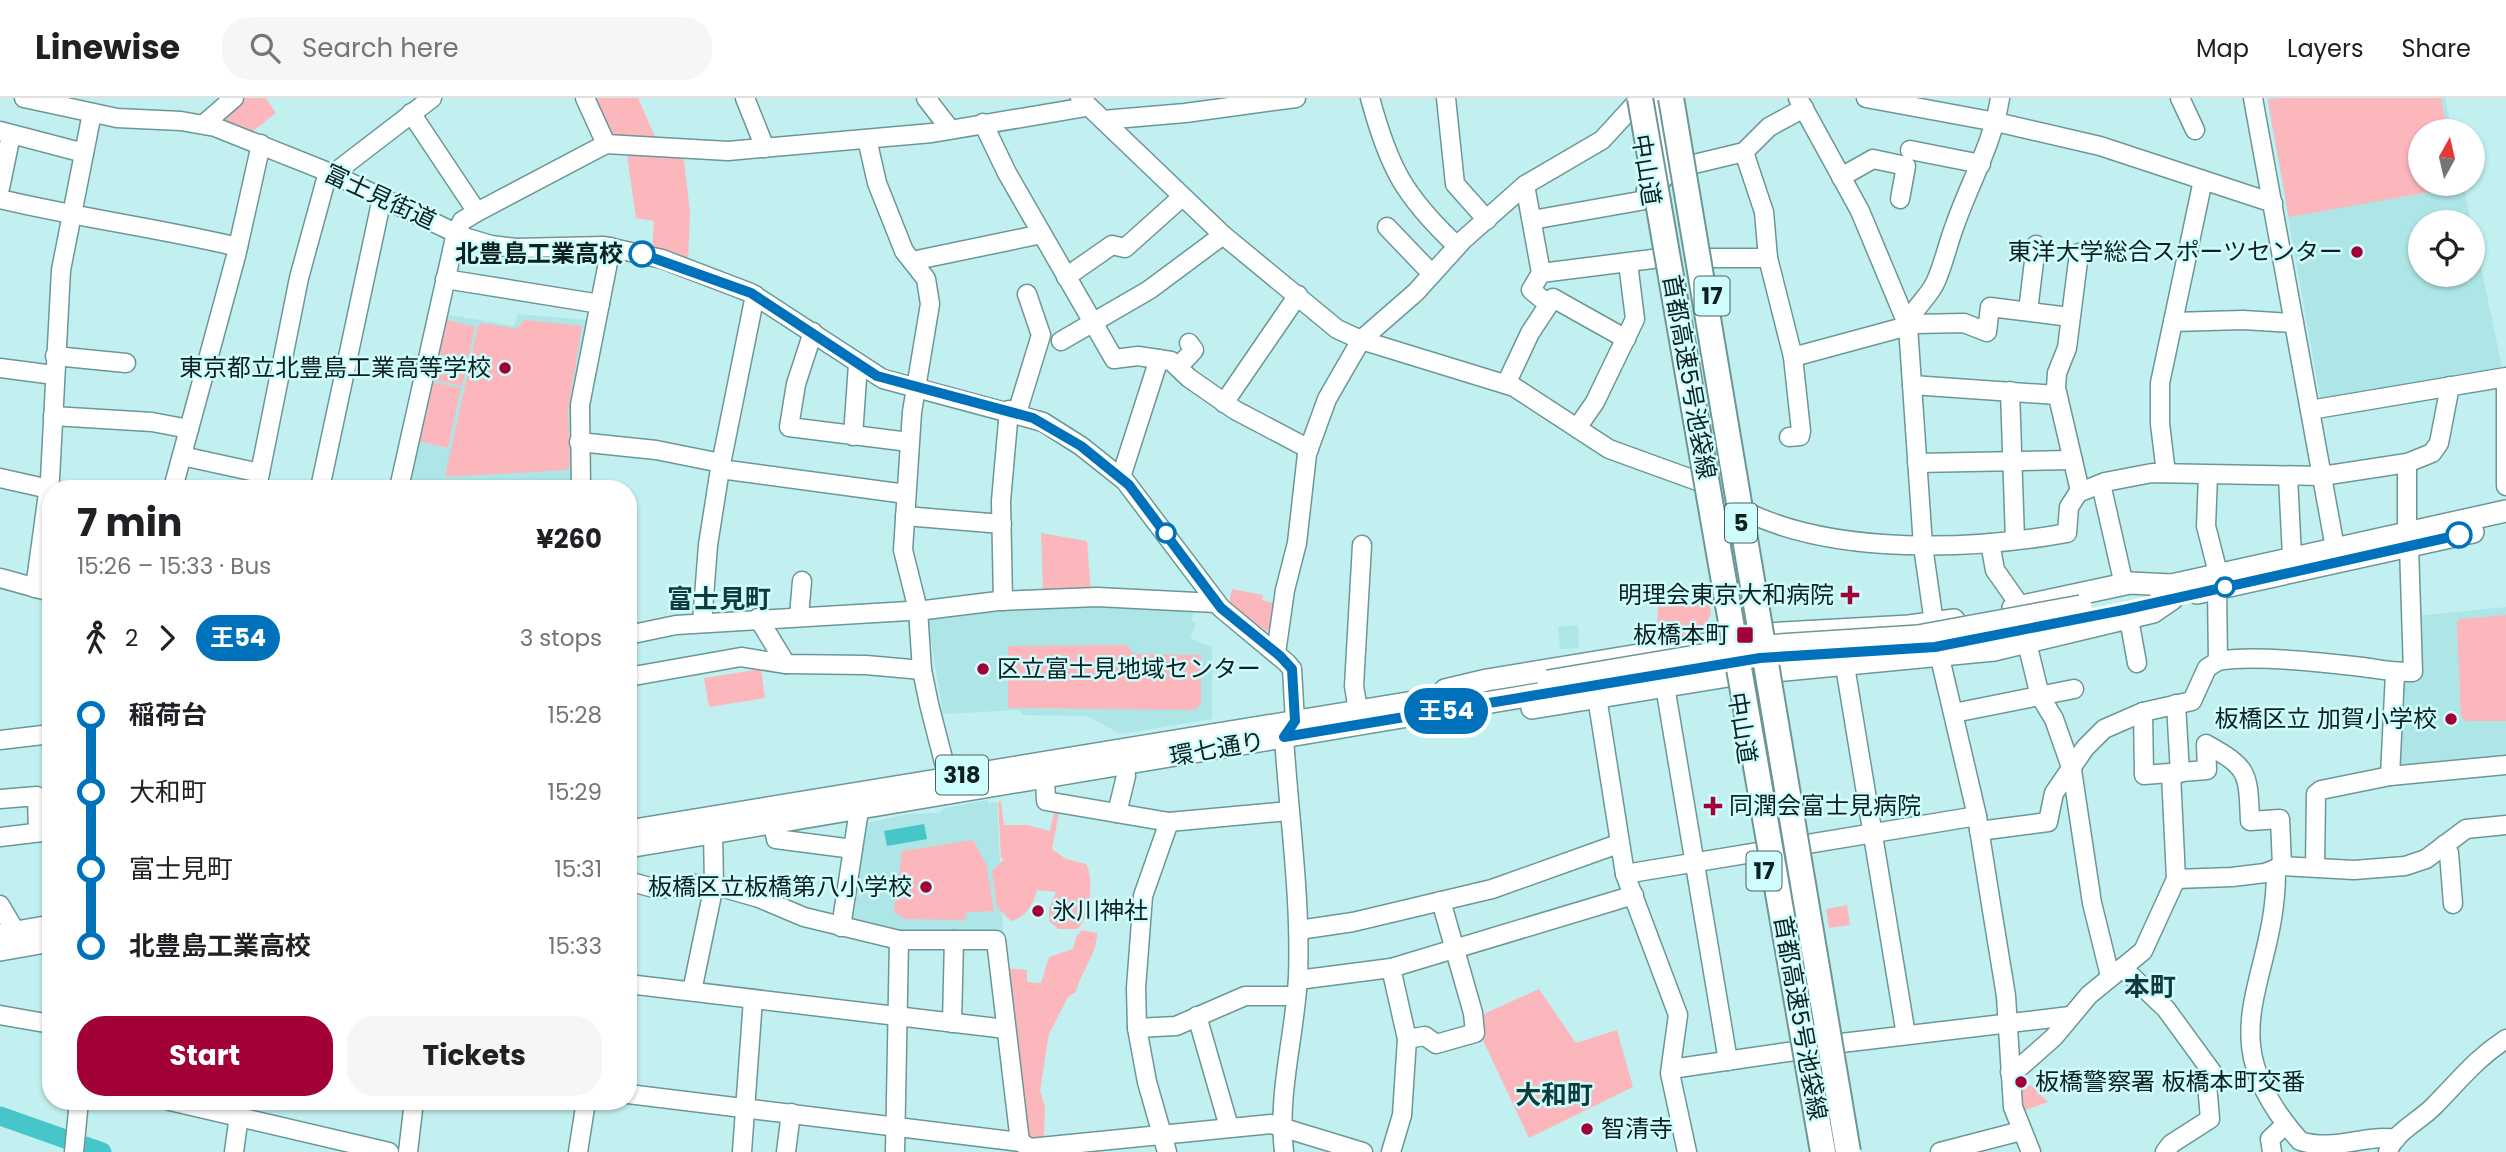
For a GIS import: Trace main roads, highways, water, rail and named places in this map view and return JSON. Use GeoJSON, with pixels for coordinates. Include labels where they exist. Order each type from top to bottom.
{"type":"FeatureCollection","features":[{"type":"Feature","properties":{"kind":"highway","name":"首都高速5号池袋線"},"geometry":{"type":"LineString","coordinates":[[1671,98],[1850,1152]]}},
{"type":"Feature","properties":{"kind":"highway","name":"中山道"},"geometry":{"type":"LineString","coordinates":[[1679,98],[1774,671],[1784,743],[1791,853]]}},
{"type":"Feature","properties":{"kind":"highway","name":"首都高速5号池袋線"},"geometry":{"type":"LineString","coordinates":[[1643,99],[1823,1152]]}},
{"type":"Feature","properties":{"kind":"highway","name":"17"},"geometry":{"type":"LineString","coordinates":[[1643,99],[1716,551],[1719,589]]}},
{"type":"Feature","properties":{"kind":"highway","name":"中山道"},"geometry":{"type":"LineString","coordinates":[[1643,99],[1650,195],[1660,258],[1734,675],[1812,1152]]}},
{"type":"Feature","properties":{"kind":"highway","name":"5"},"geometry":{"type":"LineString","coordinates":[[1643,99],[1722,468],[1759,579]]}},
{"type":"Feature","properties":{"kind":"highway","name":"17"},"geometry":{"type":"LineString","coordinates":[[1791,853],[1833,1044],[1850,1152]]}},
{"type":"Feature","properties":{"kind":"highway"},"geometry":{"type":"LineString","coordinates":[[1791,853],[1791,899],[1835,1152]]}},
{"type":"Feature","properties":{"kind":"main road","name":"環七通り"},"geometry":{"type":"LineString","coordinates":[[637,845],[1125,765],[1290,729],[1357,710],[1760,658],[1935,647],[2408,538],[2506,511]]}},
{"type":"Feature","properties":{"kind":"main road","name":"環七通り"},"geometry":{"type":"LineString","coordinates":[[2408,538],[2506,524]]}},
{"type":"Feature","properties":{"kind":"main road","name":"環七通り"},"geometry":{"type":"LineString","coordinates":[[2218,581],[2292,556],[2336,555]]}},
{"type":"Feature","properties":{"kind":"main road"},"geometry":{"type":"LineString","coordinates":[[1407,703],[1463,684],[1768,634],[1934,623],[2124,585],[2171,592]]}},
{"type":"Feature","properties":{"kind":"main road"},"geometry":{"type":"LineString","coordinates":[[1430,715],[1473,718],[1734,675],[1940,658],[2026,643],[2129,619],[2153,612],[2171,592]]}},
{"type":"Feature","properties":{"kind":"main road","name":"環七通り"},"geometry":{"type":"LineString","coordinates":[[637,830],[948,778],[1290,729],[1430,715],[1549,686]]}},
{"type":"Feature","properties":{"kind":"main road"},"geometry":{"type":"LineString","coordinates":[[8,933],[42,927]]}},
{"type":"Feature","properties":{"kind":"main road"},"geometry":{"type":"LineString","coordinates":[[0,950],[42,943]]}},
{"type":"Feature","properties":{"kind":"water"},"geometry":{"type":"Polygon","coordinates":[[[924,824],[927,839],[887,846],[884,831],[924,824]]]}},
{"type":"Feature","properties":{"kind":"waterway"},"geometry":{"type":"LineString","coordinates":[[0,1116],[102,1152]]}},
{"type":"Feature","properties":{"kind":"place","name":"東洋大学総合スポーツセンター"},"geometry":{"type":"Point","coordinates":[2357,252]}},
{"type":"Feature","properties":{"kind":"place","name":"北豊島工業高校"},"geometry":{"type":"Point","coordinates":[642,254]}},
{"type":"Feature","properties":{"kind":"place","name":"東京都立北豊島工業高等学校"},"geometry":{"type":"Point","coordinates":[505,368]}},
{"type":"Feature","properties":{"kind":"place","name":"明理会東京大和病院"},"geometry":{"type":"Point","coordinates":[1850,595]}},
{"type":"Feature","properties":{"kind":"place","name":"板橋本町"},"geometry":{"type":"Point","coordinates":[1745,635]}},
{"type":"Feature","properties":{"kind":"place","name":"区立富士見地域センター"},"geometry":{"type":"Point","coordinates":[983,669]}},
{"type":"Feature","properties":{"kind":"place","name":"板橋区立 加賀小学校"},"geometry":{"type":"Point","coordinates":[2451,719]}},
{"type":"Feature","properties":{"kind":"place","name":"同潤会富士見病院"},"geometry":{"type":"Point","coordinates":[1713,806]}},
{"type":"Feature","properties":{"kind":"place","name":"板橋区立板橋第八小学校"},"geometry":{"type":"Point","coordinates":[926,887]}},
{"type":"Feature","properties":{"kind":"place","name":"氷川神社"},"geometry":{"type":"Point","coordinates":[1038,911]}},
{"type":"Feature","properties":{"kind":"place","name":"板橋警察署 板橋本町交番"},"geometry":{"type":"Point","coordinates":[2021,1082]}},
{"type":"Feature","properties":{"kind":"place","name":"智清寺"},"geometry":{"type":"Point","coordinates":[1587,1129]}},
{"type":"Feature","properties":{"kind":"district","name":"富士見町"},"geometry":{"type":"Point","coordinates":[719,599]}},
{"type":"Feature","properties":{"kind":"district","name":"本町"},"geometry":{"type":"Point","coordinates":[2150,987]}},
{"type":"Feature","properties":{"kind":"district","name":"大和町"},"geometry":{"type":"Point","coordinates":[1554,1095]}}]}
